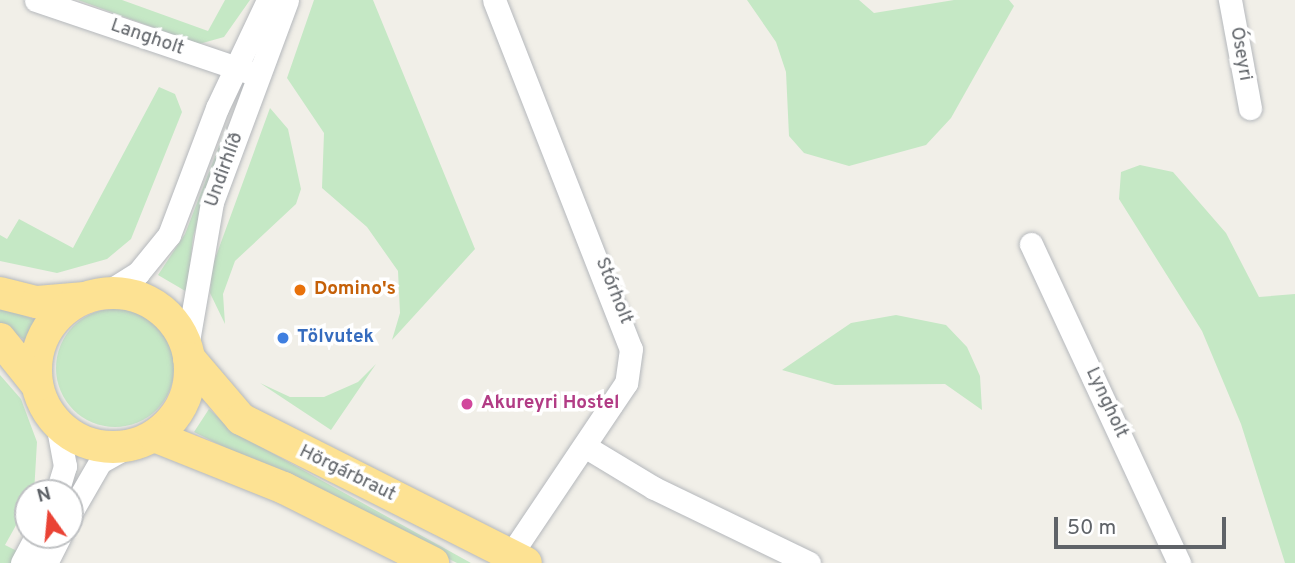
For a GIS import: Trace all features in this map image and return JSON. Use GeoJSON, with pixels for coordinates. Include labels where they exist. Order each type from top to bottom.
{"type":"FeatureCollection","features":[{"type":"Feature","properties":{"kind":"highway","name":"Hörgárbraut"},"geometry":{"type":"LineString","coordinates":[[0,293],[37,302],[96,295],[155,306],[241,419],[514,561]]}},
{"type":"Feature","properties":{"kind":"highway"},"geometry":{"type":"LineString","coordinates":[[37,385],[46,332],[96,295]]}},
{"type":"Feature","properties":{"kind":"highway","name":"Hörgárbraut"},"geometry":{"type":"LineString","coordinates":[[0,339],[37,385],[57,423],[90,444],[141,441],[284,488],[433,563]]}},
{"type":"Feature","properties":{"kind":"highway"},"geometry":{"type":"LineString","coordinates":[[141,441],[183,402],[188,352]]}},
{"type":"Feature","properties":{"kind":"street","name":"Langholt"},"geometry":{"type":"LineString","coordinates":[[36,0],[259,75]]}},
{"type":"Feature","properties":{"kind":"street","name":"Undirhlíð"},"geometry":{"type":"LineString","coordinates":[[96,295],[138,273],[169,235],[235,68],[268,0]]}},
{"type":"Feature","properties":{"kind":"street","name":"Undirhlíð"},"geometry":{"type":"LineString","coordinates":[[188,352],[212,202],[287,0]]}},
{"type":"Feature","properties":{"kind":"street","name":"Stórholt"},"geometry":{"type":"LineString","coordinates":[[494,0],[629,332],[626,383],[514,561]]}},
{"type":"Feature","properties":{"kind":"street","name":"Óseyri"},"geometry":{"type":"LineString","coordinates":[[1230,0],[1250,108]]}},
{"type":"Feature","properties":{"kind":"street","name":"Lyngholt"},"geometry":{"type":"LineString","coordinates":[[1031,244],[1179,563]]}},
{"type":"Feature","properties":{"kind":"street"},"geometry":{"type":"LineString","coordinates":[[57,423],[65,466],[61,479]]}},
{"type":"Feature","properties":{"kind":"street"},"geometry":{"type":"LineString","coordinates":[[84,490],[100,462],[141,441]]}},
{"type":"Feature","properties":{"kind":"street"},"geometry":{"type":"LineString","coordinates":[[586,447],[654,488],[809,563]]}},
{"type":"Feature","properties":{"kind":"green space"},"geometry":{"type":"Polygon","coordinates":[[[78,0],[122,0],[208,31],[225,0],[250,0],[224,37],[199,44],[78,0]]]}},
{"type":"Feature","properties":{"kind":"green space"},"geometry":{"type":"Polygon","coordinates":[[[314,0],[373,0],[475,249],[392,340],[400,313],[398,271],[367,227],[322,188],[324,133],[287,78],[314,0]]]}},
{"type":"Feature","properties":{"kind":"green space"},"geometry":{"type":"Polygon","coordinates":[[[747,0],[859,0],[874,13],[954,0],[1009,0],[1014,6],[951,118],[926,145],[849,166],[804,153],[789,136],[786,72],[776,42],[747,0]]]}},
{"type":"Feature","properties":{"kind":"green space"},"geometry":{"type":"Polygon","coordinates":[[[159,87],[175,94],[182,112],[131,239],[107,259],[57,273],[0,261],[0,235],[7,239],[19,219],[73,248],[159,87]]]}},
{"type":"Feature","properties":{"kind":"green space"},"geometry":{"type":"Polygon","coordinates":[[[270,108],[288,129],[301,189],[296,204],[235,261],[223,294],[225,324],[210,293],[212,267],[270,108]]]}},
{"type":"Feature","properties":{"kind":"green space"},"geometry":{"type":"Polygon","coordinates":[[[228,123],[193,237],[187,292],[158,275],[185,234],[228,123]]]}},
{"type":"Feature","properties":{"kind":"green space"},"geometry":{"type":"Polygon","coordinates":[[[1140,165],[1173,172],[1226,233],[1259,297],[1295,294],[1295,563],[1285,563],[1241,424],[1202,331],[1119,199],[1121,172],[1140,165]]]}},
{"type":"Feature","properties":{"kind":"green space"},"geometry":{"type":"Polygon","coordinates":[[[0,307],[39,321],[30,343],[0,325],[0,307]]]}},
{"type":"Feature","properties":{"kind":"green space"},"geometry":{"type":"Polygon","coordinates":[[[115,309],[148,319],[164,335],[174,368],[164,401],[148,417],[115,427],[82,417],[66,401],[56,368],[66,335],[82,319],[115,309]]]}},
{"type":"Feature","properties":{"kind":"green space"},"geometry":{"type":"Polygon","coordinates":[[[896,315],[946,325],[967,347],[980,376],[982,410],[945,384],[835,385],[782,370],[851,323],[896,315]]]}},
{"type":"Feature","properties":{"kind":"green space"},"geometry":{"type":"Polygon","coordinates":[[[376,364],[331,430],[260,383],[290,397],[324,397],[358,382],[376,364]]]}},
{"type":"Feature","properties":{"kind":"green space"},"geometry":{"type":"Polygon","coordinates":[[[0,375],[21,399],[37,442],[35,479],[14,479],[14,529],[5,545],[21,553],[15,563],[0,563],[0,375]]]}},
{"type":"Feature","properties":{"kind":"green space"},"geometry":{"type":"Polygon","coordinates":[[[209,409],[234,432],[471,563],[457,563],[194,432],[209,409]]]}},
{"type":"Feature","properties":{"kind":"place","name":"Domino's"},"geometry":{"type":"Point","coordinates":[300,290]}},
{"type":"Feature","properties":{"kind":"place","name":"Tölvutek"},"geometry":{"type":"Point","coordinates":[283,338]}},
{"type":"Feature","properties":{"kind":"place","name":"Akureyri Hostel"},"geometry":{"type":"Point","coordinates":[467,404]}}]}
